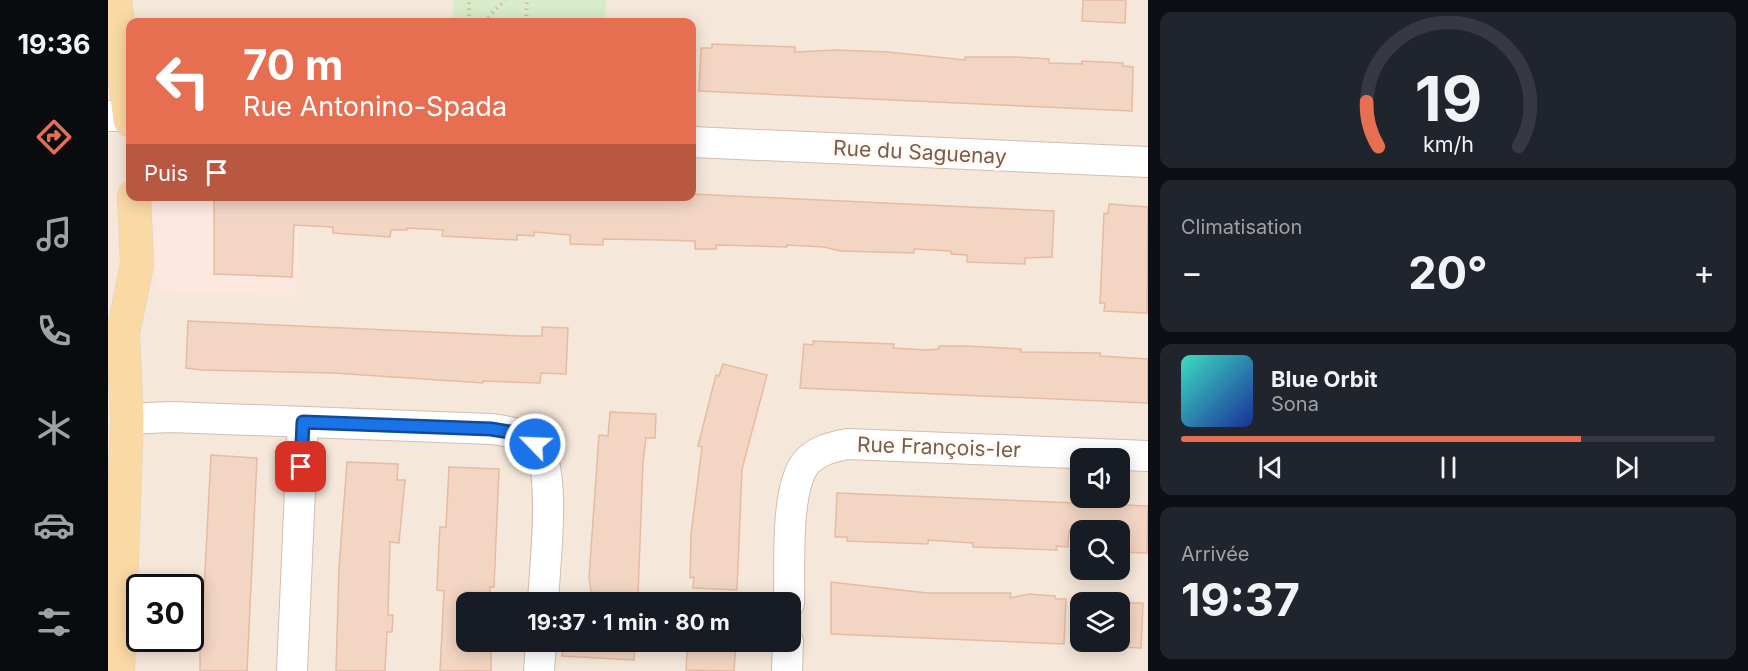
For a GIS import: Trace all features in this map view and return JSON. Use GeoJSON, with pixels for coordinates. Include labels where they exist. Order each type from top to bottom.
{"type":"FeatureCollection","features":[{"type":"Feature","properties":{"kind":"main road"},"geometry":{"type":"LineString","coordinates":[[115,0],[126,87]]}},
{"type":"Feature","properties":{"kind":"main road"},"geometry":{"type":"LineString","coordinates":[[123,333],[137,264],[134,201]]}},
{"type":"Feature","properties":{"kind":"main road"},"geometry":{"type":"LineString","coordinates":[[108,282],[123,333],[128,419],[118,671]]}},
{"type":"Feature","properties":{"kind":"street"},"geometry":{"type":"LineString","coordinates":[[108,116],[126,118]]}},
{"type":"Feature","properties":{"kind":"street","name":"Rue du Saguenay"},"geometry":{"type":"LineString","coordinates":[[696,142],[1148,162]]}},
{"type":"Feature","properties":{"kind":"street"},"geometry":{"type":"LineString","coordinates":[[128,419],[171,417],[491,429],[516,433],[535,444],[546,463],[548,487],[543,592]]}},
{"type":"Feature","properties":{"kind":"street"},"geometry":{"type":"LineString","coordinates":[[292,671],[303,422]]}},
{"type":"Feature","properties":{"kind":"street","name":"Rue François-Ier"},"geometry":{"type":"LineString","coordinates":[[789,592],[792,503],[796,482],[806,462],[824,449],[847,444],[1148,456]]}},
{"type":"Feature","properties":{"kind":"street"},"geometry":{"type":"LineString","coordinates":[[539,671],[540,652]]}},
{"type":"Feature","properties":{"kind":"street"},"geometry":{"type":"LineString","coordinates":[[787,671],[788,652]]}},
{"type":"Feature","properties":{"kind":"path"},"geometry":{"type":"LineString","coordinates":[[469,0],[469,18]]}},
{"type":"Feature","properties":{"kind":"path"},"geometry":{"type":"LineString","coordinates":[[488,18],[505,0]]}},
{"type":"Feature","properties":{"kind":"path"},"geometry":{"type":"LineString","coordinates":[[526,18],[527,0]]}},
{"type":"Feature","properties":{"kind":"shaded area"},"geometry":{"type":"Polygon","coordinates":[[[108,0],[1148,0],[1148,671],[108,671],[108,0]]]}},
{"type":"Feature","properties":{"kind":"shaded area"},"geometry":{"type":"Polygon","coordinates":[[[151,201],[300,201],[296,296],[157,291],[151,201]]]}},
{"type":"Feature","properties":{"kind":"green space"},"geometry":{"type":"Polygon","coordinates":[[[453,0],[606,0],[605,18],[453,18],[453,0]]]}},
{"type":"Feature","properties":{"kind":"building"},"geometry":{"type":"Polygon","coordinates":[[[1083,0],[1126,0],[1125,23],[1082,21],[1083,0]]]}},
{"type":"Feature","properties":{"kind":"building"},"geometry":{"type":"Polygon","coordinates":[[[712,44],[795,47],[795,52],[837,50],[888,52],[965,60],[965,57],[1015,57],[1049,59],[1049,63],[1082,64],[1082,61],[1123,63],[1123,66],[1133,67],[1132,111],[699,91],[701,48],[712,48],[712,44]]]}},
{"type":"Feature","properties":{"kind":"building"},"geometry":{"type":"Polygon","coordinates":[[[696,194],[1054,211],[1052,257],[1025,258],[1025,264],[967,262],[967,255],[951,254],[951,251],[914,249],[914,253],[840,251],[824,247],[787,245],[787,247],[716,245],[716,249],[695,249],[695,241],[603,239],[603,245],[570,244],[570,235],[534,232],[534,236],[517,235],[517,240],[442,236],[443,230],[407,228],[407,230],[391,230],[390,237],[333,233],[333,227],[294,225],[292,277],[214,274],[214,201],[696,201],[696,194]]]}},
{"type":"Feature","properties":{"kind":"building"},"geometry":{"type":"Polygon","coordinates":[[[1109,204],[1148,207],[1147,313],[1104,311],[1105,303],[1100,303],[1104,213],[1108,214],[1109,204]]]}},
{"type":"Feature","properties":{"kind":"building"},"geometry":{"type":"Polygon","coordinates":[[[188,321],[519,336],[542,336],[542,327],[568,328],[566,374],[541,373],[540,383],[483,381],[483,383],[333,373],[186,368],[188,321]]]}},
{"type":"Feature","properties":{"kind":"building"},"geometry":{"type":"Polygon","coordinates":[[[813,341],[894,344],[893,348],[928,350],[939,349],[939,346],[967,346],[1021,349],[1021,352],[1100,353],[1100,356],[1148,359],[1148,403],[800,388],[804,344],[813,345],[813,341]]]}},
{"type":"Feature","properties":{"kind":"building"},"geometry":{"type":"Polygon","coordinates":[[[723,364],[767,375],[742,469],[737,590],[693,588],[694,577],[690,578],[691,534],[702,447],[698,446],[716,375],[719,376],[723,364]]]}},
{"type":"Feature","properties":{"kind":"building"},"geometry":{"type":"Polygon","coordinates":[[[610,412],[656,414],[655,438],[646,438],[643,462],[638,592],[591,592],[589,577],[599,435],[608,436],[610,412]]]}},
{"type":"Feature","properties":{"kind":"building"},"geometry":{"type":"Polygon","coordinates":[[[211,455],[257,458],[247,671],[200,671],[200,652],[204,652],[204,591],[211,455]]]}},
{"type":"Feature","properties":{"kind":"building"},"geometry":{"type":"Polygon","coordinates":[[[347,462],[398,464],[397,480],[405,480],[399,543],[390,542],[388,615],[393,615],[392,632],[387,632],[385,671],[336,671],[339,568],[347,462]]]}},
{"type":"Feature","properties":{"kind":"building"},"geometry":{"type":"Polygon","coordinates":[[[449,467],[499,469],[494,587],[490,587],[490,592],[456,592],[456,652],[491,652],[491,671],[440,671],[444,591],[437,590],[440,527],[446,527],[449,467]]]}},
{"type":"Feature","properties":{"kind":"building"},"geometry":{"type":"Polygon","coordinates":[[[837,493],[1070,503],[1070,508],[1148,506],[1147,553],[1130,552],[1130,520],[1070,520],[1068,547],[1056,546],[1057,550],[973,547],[973,543],[928,540],[928,544],[847,541],[847,537],[835,537],[837,493]]]}},
{"type":"Feature","properties":{"kind":"building"},"geometry":{"type":"Polygon","coordinates":[[[831,582],[927,593],[1011,593],[1010,598],[1029,594],[1055,596],[1056,599],[1066,599],[1064,644],[831,634],[831,582]]]}},
{"type":"Feature","properties":{"kind":"building"},"geometry":{"type":"Polygon","coordinates":[[[1130,603],[1143,603],[1141,648],[1130,648],[1130,603]]]}},
{"type":"Feature","properties":{"kind":"building"},"geometry":{"type":"Polygon","coordinates":[[[562,652],[634,652],[634,660],[562,656],[562,652]]]}},
{"type":"Feature","properties":{"kind":"building"},"geometry":{"type":"Polygon","coordinates":[[[687,652],[735,652],[734,671],[686,670],[687,652]]]}},
{"type":"Feature","properties":{"kind":"route"},"geometry":{"type":"LineString","coordinates":[[301,467],[303,422],[491,429],[516,433],[535,444]]}}]}
